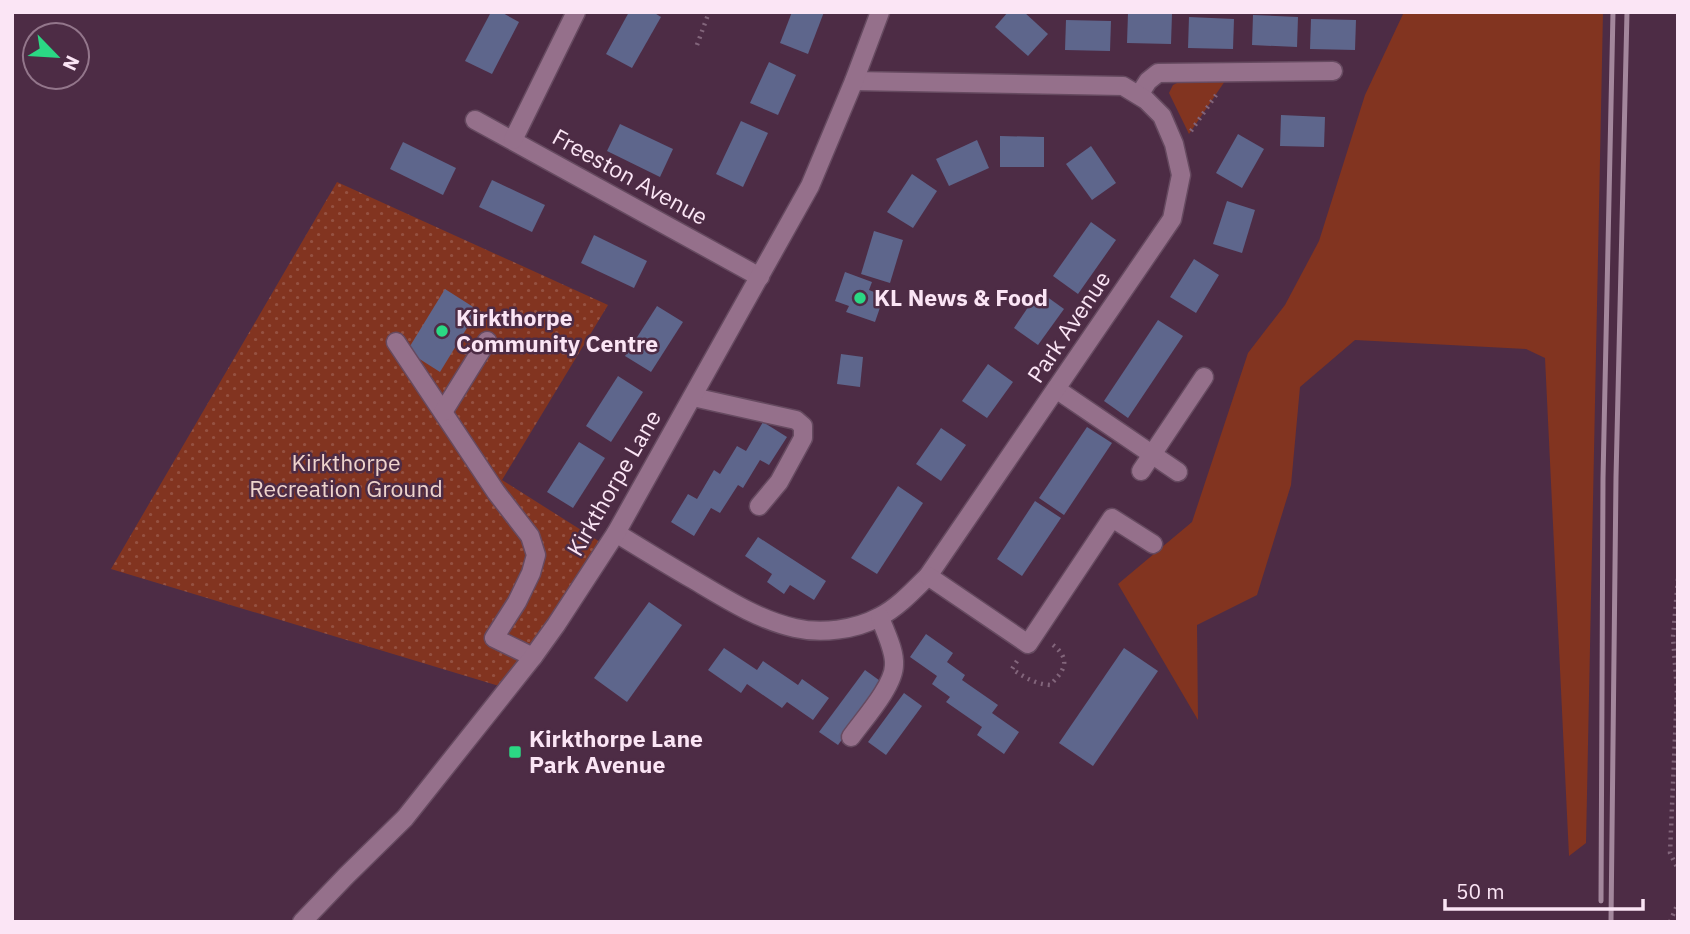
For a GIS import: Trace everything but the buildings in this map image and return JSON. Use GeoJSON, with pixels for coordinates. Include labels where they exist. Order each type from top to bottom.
{"type":"FeatureCollection","features":[{"type":"Feature","properties":{"kind":"street"},"geometry":{"type":"LineString","coordinates":[[513,141],[576,12]]}},
{"type":"Feature","properties":{"kind":"street","name":"Kirkthorpe Lane"},"geometry":{"type":"LineString","coordinates":[[302,922],[405,818],[533,657],[617,533],[810,186],[880,12]]}},
{"type":"Feature","properties":{"kind":"street"},"geometry":{"type":"LineString","coordinates":[[1139,95],[1148,81],[1158,74],[1333,71]]}},
{"type":"Feature","properties":{"kind":"street","name":"Park Avenue"},"geometry":{"type":"LineString","coordinates":[[617,533],[716,594],[762,618],[797,629],[828,630],[852,628],[880,617],[928,576],[1172,219],[1181,175],[1174,144],[1162,116],[1146,100],[1123,86],[854,80]]}},
{"type":"Feature","properties":{"kind":"street","name":"Freeston Avenue"},"geometry":{"type":"LineString","coordinates":[[475,120],[760,277]]}},
{"type":"Feature","properties":{"kind":"street"},"geometry":{"type":"LineString","coordinates":[[443,412],[487,341]]}},
{"type":"Feature","properties":{"kind":"street"},"geometry":{"type":"LineString","coordinates":[[396,342],[496,492],[530,536],[536,555],[531,573],[517,602],[494,638],[533,657]]}},
{"type":"Feature","properties":{"kind":"street"},"geometry":{"type":"LineString","coordinates":[[1141,471],[1205,377]]}},
{"type":"Feature","properties":{"kind":"street"},"geometry":{"type":"LineString","coordinates":[[1056,389],[1178,472]]}},
{"type":"Feature","properties":{"kind":"street"},"geometry":{"type":"LineString","coordinates":[[693,397],[796,421],[803,426],[803,438],[779,482],[759,506]]}},
{"type":"Feature","properties":{"kind":"street"},"geometry":{"type":"LineString","coordinates":[[928,576],[1028,644],[1112,518],[1153,544]]}},
{"type":"Feature","properties":{"kind":"street"},"geometry":{"type":"LineString","coordinates":[[851,737],[891,682],[894,665],[880,617]]}},
{"type":"Feature","properties":{"kind":"path"},"geometry":{"type":"LineString","coordinates":[[697,45],[709,12]]}},
{"type":"Feature","properties":{"kind":"path"},"geometry":{"type":"LineString","coordinates":[[1176,154],[1228,73]]}},
{"type":"Feature","properties":{"kind":"path"},"geometry":{"type":"LineString","coordinates":[[1678,579],[1673,637],[1677,691],[1670,853],[1678,869]]}},
{"type":"Feature","properties":{"kind":"path"},"geometry":{"type":"LineString","coordinates":[[1670,922],[1678,903]]}},
{"type":"Feature","properties":{"kind":"green space"},"geometry":{"type":"Polygon","coordinates":[[[1404,12],[1603,12],[1586,843],[1569,856],[1545,358],[1526,349],[1355,340],[1300,387],[1291,485],[1257,595],[1197,625],[1198,720],[1118,584],[1192,522],[1248,353],[1285,305],[1319,241],[1365,95],[1404,12]]]}},
{"type":"Feature","properties":{"kind":"green space"},"geometry":{"type":"Polygon","coordinates":[[[1225,81],[1189,134],[1169,93],[1173,85],[1179,82],[1225,81]]]}},
{"type":"Feature","properties":{"kind":"green space","name":"Kirkthorpe Recreation Ground"},"geometry":{"type":"Polygon","coordinates":[[[337,182],[608,305],[502,480],[608,547],[509,689],[111,569],[337,182]]]}},
{"type":"Feature","properties":{"kind":"railway"},"geometry":{"type":"LineString","coordinates":[[1601,901],[1603,479],[1613,12]]}},
{"type":"Feature","properties":{"kind":"railway"},"geometry":{"type":"LineString","coordinates":[[1611,922],[1616,478],[1627,12]]}},
{"type":"Feature","properties":{"kind":"place","name":"KL News & Food"},"geometry":{"type":"Point","coordinates":[860,298]}},
{"type":"Feature","properties":{"kind":"place","name":"Kirkthorpe Community Centre"},"geometry":{"type":"Point","coordinates":[442,331]}},
{"type":"Feature","properties":{"kind":"place","name":"Kirkthorpe Lane Park Avenue"},"geometry":{"type":"Point","coordinates":[515,752]}}]}
